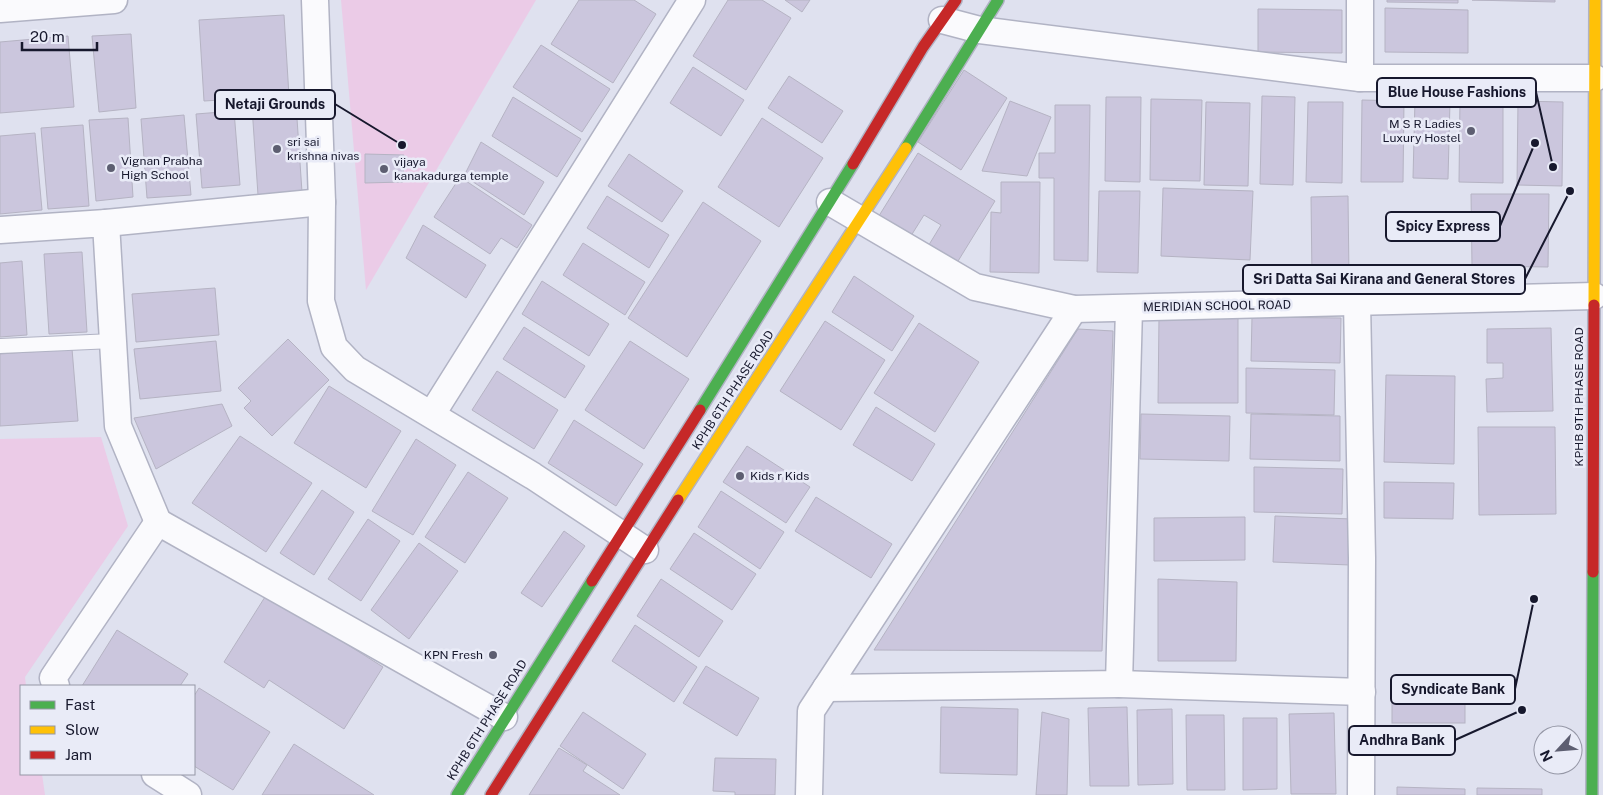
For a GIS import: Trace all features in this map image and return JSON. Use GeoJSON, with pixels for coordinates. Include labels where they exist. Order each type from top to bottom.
{"type":"FeatureCollection","features":[{"type":"Feature","properties":{"kind":"street"},"geometry":{"type":"LineString","coordinates":[[0,9],[82,1],[114,0]]}},
{"type":"Feature","properties":{"kind":"street"},"geometry":{"type":"LineString","coordinates":[[315,0],[322,202],[321,301],[334,347],[355,369],[432,414],[644,550]]}},
{"type":"Feature","properties":{"kind":"street"},"geometry":{"type":"LineString","coordinates":[[432,414],[692,0]]}},
{"type":"Feature","properties":{"kind":"street","name":"KPHB 6TH PHASE ROAD"},"geometry":{"type":"LineString","coordinates":[[491,795],[644,550],[860,221],[998,0]]}},
{"type":"Feature","properties":{"kind":"street"},"geometry":{"type":"LineString","coordinates":[[1360,0],[1360,78]]}},
{"type":"Feature","properties":{"kind":"street","name":"KPHB 9TH PHASE ROAD"},"geometry":{"type":"LineString","coordinates":[[1592,795],[1598,671],[1594,296],[1595,0]]}},
{"type":"Feature","properties":{"kind":"street"},"geometry":{"type":"LineString","coordinates":[[949,10],[980,30],[1360,78],[1595,78]]}},
{"type":"Feature","properties":{"kind":"street","name":"KPHB 6TH PHASE ROAD"},"geometry":{"type":"LineString","coordinates":[[457,795],[504,717],[830,202],[923,47],[949,10]]}},
{"type":"Feature","properties":{"kind":"street"},"geometry":{"type":"LineString","coordinates":[[0,230],[106,223],[322,202]]}},
{"type":"Feature","properties":{"kind":"street","name":"MERIDIAN SCHOOL ROAD"},"geometry":{"type":"LineString","coordinates":[[830,202],[975,287],[1074,309],[1594,296]]}},
{"type":"Feature","properties":{"kind":"street"},"geometry":{"type":"LineString","coordinates":[[106,223],[118,426],[158,522],[504,717]]}},
{"type":"Feature","properties":{"kind":"street"},"geometry":{"type":"LineString","coordinates":[[1357,302],[1362,795]]}},
{"type":"Feature","properties":{"kind":"street"},"geometry":{"type":"LineString","coordinates":[[1119,684],[1129,308]]}},
{"type":"Feature","properties":{"kind":"street"},"geometry":{"type":"LineString","coordinates":[[809,795],[811,711],[1074,309]]}},
{"type":"Feature","properties":{"kind":"street"},"geometry":{"type":"LineString","coordinates":[[56,685],[54,678],[56,674],[158,522]]}},
{"type":"Feature","properties":{"kind":"street"},"geometry":{"type":"LineString","coordinates":[[826,688],[1119,684],[1362,692]]}},
{"type":"Feature","properties":{"kind":"street"},"geometry":{"type":"LineString","coordinates":[[157,775],[188,795]]}},
{"type":"Feature","properties":{"kind":"lane"},"geometry":{"type":"LineString","coordinates":[[0,346],[113,341]]}},
{"type":"Feature","properties":{"kind":"shaded area"},"geometry":{"type":"Polygon","coordinates":[[[341,0],[536,0],[366,290],[341,0]]]}},
{"type":"Feature","properties":{"kind":"shaded area"},"geometry":{"type":"Polygon","coordinates":[[[101,437],[128,526],[25,677],[26,685],[20,685],[20,775],[42,775],[45,795],[0,795],[0,439],[101,437]]]}},
{"type":"Feature","properties":{"kind":"building"},"geometry":{"type":"Polygon","coordinates":[[[579,0],[634,0],[656,14],[613,83],[551,44],[579,0]]]}},
{"type":"Feature","properties":{"kind":"building"},"geometry":{"type":"Polygon","coordinates":[[[728,0],[762,0],[791,18],[746,90],[693,56],[728,0]]]}},
{"type":"Feature","properties":{"kind":"building"},"geometry":{"type":"Polygon","coordinates":[[[785,0],[810,0],[802,12],[785,0]]]}},
{"type":"Feature","properties":{"kind":"building"},"geometry":{"type":"Polygon","coordinates":[[[1387,0],[1458,0],[1458,3],[1387,2],[1387,0]]]}},
{"type":"Feature","properties":{"kind":"building"},"geometry":{"type":"Polygon","coordinates":[[[1472,0],[1555,0],[1555,2],[1472,0]]]}},
{"type":"Feature","properties":{"kind":"building"},"geometry":{"type":"Polygon","coordinates":[[[1385,8],[1468,10],[1468,53],[1385,52],[1385,8]]]}},
{"type":"Feature","properties":{"kind":"building"},"geometry":{"type":"Polygon","coordinates":[[[1258,9],[1342,10],[1342,53],[1258,52],[1258,9]]]}},
{"type":"Feature","properties":{"kind":"building"},"geometry":{"type":"Polygon","coordinates":[[[284,15],[289,96],[204,101],[199,20],[284,15]]]}},
{"type":"Feature","properties":{"kind":"building"},"geometry":{"type":"Polygon","coordinates":[[[131,34],[136,108],[99,112],[92,36],[131,34]]]}},
{"type":"Feature","properties":{"kind":"building"},"geometry":{"type":"Polygon","coordinates":[[[68,36],[74,107],[0,113],[0,42],[68,36]]]}},
{"type":"Feature","properties":{"kind":"building"},"geometry":{"type":"Polygon","coordinates":[[[541,45],[610,89],[582,132],[513,87],[541,45]]]}},
{"type":"Feature","properties":{"kind":"building"},"geometry":{"type":"Polygon","coordinates":[[[693,67],[744,100],[721,136],[670,103],[693,67]]]}},
{"type":"Feature","properties":{"kind":"building"},"geometry":{"type":"Polygon","coordinates":[[[964,70],[1007,98],[961,170],[918,142],[964,70]]]}},
{"type":"Feature","properties":{"kind":"building"},"geometry":{"type":"Polygon","coordinates":[[[789,76],[843,111],[822,143],[768,108],[789,76]]]}},
{"type":"Feature","properties":{"kind":"building"},"geometry":{"type":"Polygon","coordinates":[[[1262,96],[1295,97],[1293,185],[1260,184],[1262,96]]]}},
{"type":"Feature","properties":{"kind":"building"},"geometry":{"type":"Polygon","coordinates":[[[513,97],[581,139],[557,177],[492,136],[513,97]]]}},
{"type":"Feature","properties":{"kind":"building"},"geometry":{"type":"Polygon","coordinates":[[[1106,97],[1141,97],[1140,182],[1105,181],[1106,97]]]}},
{"type":"Feature","properties":{"kind":"building"},"geometry":{"type":"Polygon","coordinates":[[[1151,99],[1202,100],[1200,181],[1150,180],[1151,99]]]}},
{"type":"Feature","properties":{"kind":"building"},"geometry":{"type":"Polygon","coordinates":[[[1460,99],[1503,100],[1503,183],[1459,182],[1460,99]]]}},
{"type":"Feature","properties":{"kind":"building"},"geometry":{"type":"Polygon","coordinates":[[[1362,100],[1404,101],[1403,182],[1361,182],[1362,100]]]}},
{"type":"Feature","properties":{"kind":"building"},"geometry":{"type":"Polygon","coordinates":[[[1415,100],[1450,101],[1448,179],[1413,178],[1415,100]]]}},
{"type":"Feature","properties":{"kind":"building"},"geometry":{"type":"Polygon","coordinates":[[[1010,101],[1051,117],[1027,176],[982,171],[1010,101]]]}},
{"type":"Feature","properties":{"kind":"building"},"geometry":{"type":"Polygon","coordinates":[[[1518,101],[1563,102],[1562,186],[1517,185],[1518,101]]]}},
{"type":"Feature","properties":{"kind":"building"},"geometry":{"type":"Polygon","coordinates":[[[1206,102],[1250,103],[1248,186],[1204,185],[1206,102]]]}},
{"type":"Feature","properties":{"kind":"building"},"geometry":{"type":"Polygon","coordinates":[[[1308,102],[1343,102],[1342,183],[1306,182],[1308,102]]]}},
{"type":"Feature","properties":{"kind":"building","name":"sri sai krishna nivas"},"geometry":{"type":"Polygon","coordinates":[[[296,104],[302,192],[258,195],[252,107],[296,104]]]}},
{"type":"Feature","properties":{"kind":"building"},"geometry":{"type":"Polygon","coordinates":[[[1055,105],[1090,105],[1088,261],[1054,260],[1054,178],[1039,178],[1039,153],[1055,153],[1055,105]]]}},
{"type":"Feature","properties":{"kind":"building"},"geometry":{"type":"Polygon","coordinates":[[[234,111],[240,185],[202,188],[196,114],[234,111]]]}},
{"type":"Feature","properties":{"kind":"building"},"geometry":{"type":"Polygon","coordinates":[[[184,115],[191,195],[147,198],[141,119],[184,115]]]}},
{"type":"Feature","properties":{"kind":"building"},"geometry":{"type":"Polygon","coordinates":[[[128,118],[133,197],[96,201],[89,120],[128,118]]]}},
{"type":"Feature","properties":{"kind":"building"},"geometry":{"type":"Polygon","coordinates":[[[762,118],[823,158],[779,227],[718,187],[762,118]]]}},
{"type":"Feature","properties":{"kind":"building"},"geometry":{"type":"Polygon","coordinates":[[[83,125],[89,206],[48,209],[41,128],[83,125]]]}},
{"type":"Feature","properties":{"kind":"building"},"geometry":{"type":"Polygon","coordinates":[[[35,133],[42,210],[0,214],[0,136],[35,133]]]}},
{"type":"Feature","properties":{"kind":"building"},"geometry":{"type":"Polygon","coordinates":[[[481,142],[544,182],[524,215],[464,176],[481,142]]]}},
{"type":"Feature","properties":{"kind":"building"},"geometry":{"type":"Polygon","coordinates":[[[918,153],[995,201],[955,266],[927,248],[941,225],[924,215],[909,239],[877,219],[918,153]]]}},
{"type":"Feature","properties":{"kind":"building","name":"vijaya kanakadurga temple"},"geometry":{"type":"Polygon","coordinates":[[[365,154],[404,155],[403,182],[365,183],[365,154]]]}},
{"type":"Feature","properties":{"kind":"building"},"geometry":{"type":"Polygon","coordinates":[[[629,154],[683,191],[662,222],[608,186],[629,154]]]}},
{"type":"Feature","properties":{"kind":"building"},"geometry":{"type":"Polygon","coordinates":[[[460,177],[532,225],[517,248],[501,238],[490,254],[434,217],[460,177]]]}},
{"type":"Feature","properties":{"kind":"building"},"geometry":{"type":"Polygon","coordinates":[[[1001,182],[1040,182],[1039,273],[990,272],[991,212],[1001,213],[1001,182]]]}},
{"type":"Feature","properties":{"kind":"building"},"geometry":{"type":"Polygon","coordinates":[[[1163,188],[1253,191],[1250,260],[1161,256],[1163,188]]]}},
{"type":"Feature","properties":{"kind":"building"},"geometry":{"type":"Polygon","coordinates":[[[1099,191],[1140,191],[1138,273],[1097,272],[1099,191]]]}},
{"type":"Feature","properties":{"kind":"building"},"geometry":{"type":"Polygon","coordinates":[[[1471,194],[1549,194],[1548,267],[1472,266],[1471,194]]]}},
{"type":"Feature","properties":{"kind":"building"},"geometry":{"type":"Polygon","coordinates":[[[607,196],[669,235],[649,268],[587,228],[607,196]]]}},
{"type":"Feature","properties":{"kind":"building"},"geometry":{"type":"Polygon","coordinates":[[[1348,196],[1349,276],[1312,277],[1311,197],[1348,196]]]}},
{"type":"Feature","properties":{"kind":"building"},"geometry":{"type":"Polygon","coordinates":[[[703,202],[761,241],[687,357],[628,318],[703,202]]]}},
{"type":"Feature","properties":{"kind":"building"},"geometry":{"type":"Polygon","coordinates":[[[423,225],[486,265],[466,298],[406,258],[423,225]]]}},
{"type":"Feature","properties":{"kind":"building"},"geometry":{"type":"Polygon","coordinates":[[[583,243],[645,282],[625,315],[563,275],[583,243]]]}},
{"type":"Feature","properties":{"kind":"building"},"geometry":{"type":"Polygon","coordinates":[[[82,252],[87,332],[49,334],[44,254],[82,252]]]}},
{"type":"Feature","properties":{"kind":"building"},"geometry":{"type":"Polygon","coordinates":[[[22,261],[27,335],[0,337],[0,263],[22,261]]]}},
{"type":"Feature","properties":{"kind":"building"},"geometry":{"type":"Polygon","coordinates":[[[854,276],[914,316],[892,351],[832,312],[854,276]]]}},
{"type":"Feature","properties":{"kind":"building"},"geometry":{"type":"Polygon","coordinates":[[[542,281],[609,324],[589,356],[522,314],[542,281]]]}},
{"type":"Feature","properties":{"kind":"building"},"geometry":{"type":"Polygon","coordinates":[[[215,288],[219,335],[136,342],[132,294],[215,288]]]}},
{"type":"Feature","properties":{"kind":"building"},"geometry":{"type":"Polygon","coordinates":[[[1159,317],[1238,318],[1238,403],[1158,403],[1159,317]]]}},
{"type":"Feature","properties":{"kind":"building"},"geometry":{"type":"Polygon","coordinates":[[[1252,317],[1341,318],[1340,363],[1251,361],[1252,317]]]}},
{"type":"Feature","properties":{"kind":"building"},"geometry":{"type":"Polygon","coordinates":[[[825,321],[885,360],[841,430],[780,391],[825,321]]]}},
{"type":"Feature","properties":{"kind":"building"},"geometry":{"type":"Polygon","coordinates":[[[919,323],[979,362],[935,432],[874,393],[919,323]]]}},
{"type":"Feature","properties":{"kind":"building"},"geometry":{"type":"Polygon","coordinates":[[[524,327],[585,366],[565,398],[503,359],[524,327]]]}},
{"type":"Feature","properties":{"kind":"building"},"geometry":{"type":"Polygon","coordinates":[[[1551,328],[1553,411],[1487,412],[1486,379],[1503,378],[1503,363],[1487,363],[1487,329],[1551,328]]]}},
{"type":"Feature","properties":{"kind":"building"},"geometry":{"type":"Polygon","coordinates":[[[1078,329],[1113,331],[1102,651],[874,650],[1078,329]]]}},
{"type":"Feature","properties":{"kind":"building"},"geometry":{"type":"Polygon","coordinates":[[[288,339],[329,380],[272,436],[244,408],[251,401],[238,388],[288,339]]]}},
{"type":"Feature","properties":{"kind":"building"},"geometry":{"type":"Polygon","coordinates":[[[216,341],[221,391],[140,399],[134,349],[216,341]]]}},
{"type":"Feature","properties":{"kind":"building"},"geometry":{"type":"Polygon","coordinates":[[[630,341],[689,379],[644,449],[585,410],[630,341]]]}},
{"type":"Feature","properties":{"kind":"building"},"geometry":{"type":"Polygon","coordinates":[[[72,349],[78,421],[0,426],[0,354],[72,349]]]}},
{"type":"Feature","properties":{"kind":"building"},"geometry":{"type":"Polygon","coordinates":[[[1246,368],[1335,370],[1334,415],[1246,413],[1246,368]]]}},
{"type":"Feature","properties":{"kind":"building"},"geometry":{"type":"Polygon","coordinates":[[[497,371],[558,410],[534,449],[472,410],[497,371]]]}},
{"type":"Feature","properties":{"kind":"building"},"geometry":{"type":"Polygon","coordinates":[[[1386,375],[1455,376],[1454,464],[1384,462],[1386,375]]]}},
{"type":"Feature","properties":{"kind":"building"},"geometry":{"type":"Polygon","coordinates":[[[329,386],[401,431],[366,488],[294,443],[329,386]]]}},
{"type":"Feature","properties":{"kind":"building"},"geometry":{"type":"Polygon","coordinates":[[[222,404],[232,426],[156,469],[134,418],[222,404]]]}},
{"type":"Feature","properties":{"kind":"building"},"geometry":{"type":"Polygon","coordinates":[[[876,407],[935,444],[912,481],[853,445],[876,407]]]}},
{"type":"Feature","properties":{"kind":"building"},"geometry":{"type":"Polygon","coordinates":[[[1141,414],[1230,416],[1229,461],[1140,459],[1141,414]]]}},
{"type":"Feature","properties":{"kind":"building"},"geometry":{"type":"Polygon","coordinates":[[[1251,414],[1340,416],[1340,461],[1250,459],[1251,414]]]}},
{"type":"Feature","properties":{"kind":"building"},"geometry":{"type":"Polygon","coordinates":[[[574,420],[643,464],[616,506],[548,463],[574,420]]]}},
{"type":"Feature","properties":{"kind":"building"},"geometry":{"type":"Polygon","coordinates":[[[1478,427],[1555,427],[1556,514],[1479,515],[1478,427]]]}},
{"type":"Feature","properties":{"kind":"building"},"geometry":{"type":"Polygon","coordinates":[[[240,436],[312,483],[266,552],[192,503],[240,436]]]}},
{"type":"Feature","properties":{"kind":"building"},"geometry":{"type":"Polygon","coordinates":[[[416,439],[456,465],[413,535],[372,511],[416,439]]]}},
{"type":"Feature","properties":{"kind":"building"},"geometry":{"type":"Polygon","coordinates":[[[747,446],[810,487],[786,523],[723,482],[747,446]]]}},
{"type":"Feature","properties":{"kind":"building"},"geometry":{"type":"Polygon","coordinates":[[[1254,467],[1343,469],[1342,514],[1254,512],[1254,467]]]}},
{"type":"Feature","properties":{"kind":"building"},"geometry":{"type":"Polygon","coordinates":[[[468,472],[508,498],[465,563],[425,537],[468,472]]]}},
{"type":"Feature","properties":{"kind":"building"},"geometry":{"type":"Polygon","coordinates":[[[1384,482],[1454,483],[1453,519],[1384,518],[1384,482]]]}},
{"type":"Feature","properties":{"kind":"building"},"geometry":{"type":"Polygon","coordinates":[[[322,490],[354,512],[314,575],[280,553],[322,490]]]}},
{"type":"Feature","properties":{"kind":"building"},"geometry":{"type":"Polygon","coordinates":[[[721,491],[784,532],[760,569],[698,527],[721,491]]]}},
{"type":"Feature","properties":{"kind":"building"},"geometry":{"type":"Polygon","coordinates":[[[816,497],[892,544],[871,578],[795,531],[816,497]]]}},
{"type":"Feature","properties":{"kind":"building"},"geometry":{"type":"Polygon","coordinates":[[[1275,516],[1352,519],[1350,565],[1273,562],[1275,516]]]}},
{"type":"Feature","properties":{"kind":"building"},"geometry":{"type":"Polygon","coordinates":[[[1245,517],[1245,560],[1154,561],[1154,518],[1245,517]]]}},
{"type":"Feature","properties":{"kind":"building"},"geometry":{"type":"Polygon","coordinates":[[[368,519],[400,541],[361,601],[328,579],[368,519]]]}},
{"type":"Feature","properties":{"kind":"building"},"geometry":{"type":"Polygon","coordinates":[[[564,531],[585,546],[542,607],[521,593],[564,531]]]}},
{"type":"Feature","properties":{"kind":"building"},"geometry":{"type":"Polygon","coordinates":[[[694,533],[756,574],[732,610],[670,569],[694,533]]]}},
{"type":"Feature","properties":{"kind":"building"},"geometry":{"type":"Polygon","coordinates":[[[419,543],[458,571],[409,639],[371,610],[419,543]]]}},
{"type":"Feature","properties":{"kind":"building"},"geometry":{"type":"Polygon","coordinates":[[[661,579],[723,621],[699,657],[637,616],[661,579]]]}},
{"type":"Feature","properties":{"kind":"building"},"geometry":{"type":"Polygon","coordinates":[[[1158,579],[1237,582],[1236,661],[1158,661],[1158,579]]]}},
{"type":"Feature","properties":{"kind":"building"},"geometry":{"type":"Polygon","coordinates":[[[270,589],[310,621],[383,667],[344,729],[269,680],[264,688],[224,662],[270,589]]]}},
{"type":"Feature","properties":{"kind":"building"},"geometry":{"type":"Polygon","coordinates":[[[635,625],[697,667],[674,702],[612,661],[635,625]]]}},
{"type":"Feature","properties":{"kind":"building"},"geometry":{"type":"Polygon","coordinates":[[[117,630],[188,674],[181,685],[83,685],[117,630]]]}},
{"type":"Feature","properties":{"kind":"building"},"geometry":{"type":"Polygon","coordinates":[[[706,666],[759,698],[737,736],[683,703],[706,666]]]}},
{"type":"Feature","properties":{"kind":"building"},"geometry":{"type":"Polygon","coordinates":[[[1392,687],[1465,687],[1465,723],[1392,723],[1392,687]]]}},
{"type":"Feature","properties":{"kind":"building"},"geometry":{"type":"Polygon","coordinates":[[[199,688],[270,732],[233,790],[195,767],[195,694],[199,688]]]}},
{"type":"Feature","properties":{"kind":"building"},"geometry":{"type":"Polygon","coordinates":[[[941,707],[1018,709],[1017,775],[940,773],[941,707]]]}},
{"type":"Feature","properties":{"kind":"building"},"geometry":{"type":"Polygon","coordinates":[[[1127,707],[1129,786],[1090,786],[1088,708],[1127,707]]]}},
{"type":"Feature","properties":{"kind":"building"},"geometry":{"type":"Polygon","coordinates":[[[1172,709],[1173,784],[1138,785],[1137,710],[1172,709]]]}},
{"type":"Feature","properties":{"kind":"building"},"geometry":{"type":"Polygon","coordinates":[[[583,712],[646,754],[623,789],[560,746],[583,712]]]}},
{"type":"Feature","properties":{"kind":"building"},"geometry":{"type":"Polygon","coordinates":[[[1042,712],[1069,719],[1067,795],[1036,795],[1042,712]]]}},
{"type":"Feature","properties":{"kind":"building"},"geometry":{"type":"Polygon","coordinates":[[[1334,713],[1336,794],[1291,794],[1289,714],[1334,713]]]}},
{"type":"Feature","properties":{"kind":"building"},"geometry":{"type":"Polygon","coordinates":[[[1186,715],[1224,715],[1225,790],[1187,790],[1186,715]]]}},
{"type":"Feature","properties":{"kind":"building"},"geometry":{"type":"Polygon","coordinates":[[[1243,718],[1277,718],[1277,789],[1243,790],[1243,718]]]}},
{"type":"Feature","properties":{"kind":"building"},"geometry":{"type":"Polygon","coordinates":[[[294,744],[374,795],[262,795],[294,744]]]}},
{"type":"Feature","properties":{"kind":"building"},"geometry":{"type":"Polygon","coordinates":[[[559,748],[587,765],[583,771],[620,795],[529,795],[559,748]]]}},
{"type":"Feature","properties":{"kind":"building"},"geometry":{"type":"Polygon","coordinates":[[[715,758],[776,759],[775,795],[735,795],[735,792],[713,791],[715,758]]]}},
{"type":"Feature","properties":{"kind":"building"},"geometry":{"type":"Polygon","coordinates":[[[1397,787],[1465,789],[1465,795],[1397,795],[1397,787]]]}},
{"type":"Feature","properties":{"kind":"building"},"geometry":{"type":"Polygon","coordinates":[[[1477,788],[1542,789],[1542,795],[1477,795],[1477,788]]]}},
{"type":"Feature","properties":{"kind":"traffic: fast"},"geometry":{"type":"LineString","coordinates":[[906,148],[998,0]]}},
{"type":"Feature","properties":{"kind":"traffic: fast"},"geometry":{"type":"LineString","coordinates":[[700,410],[853,164]]}},
{"type":"Feature","properties":{"kind":"traffic: fast"},"geometry":{"type":"LineString","coordinates":[[1592,795],[1593,572]]}},
{"type":"Feature","properties":{"kind":"traffic: fast"},"geometry":{"type":"LineString","coordinates":[[457,795],[592,581]]}},
{"type":"Feature","properties":{"kind":"traffic: slow"},"geometry":{"type":"LineString","coordinates":[[1594,305],[1595,0]]}},
{"type":"Feature","properties":{"kind":"traffic: slow"},"geometry":{"type":"LineString","coordinates":[[678,500],[906,148]]}},
{"type":"Feature","properties":{"kind":"traffic: jam"},"geometry":{"type":"LineString","coordinates":[[853,164],[923,47],[956,0]]}},
{"type":"Feature","properties":{"kind":"traffic: jam"},"geometry":{"type":"LineString","coordinates":[[1593,572],[1594,305]]}},
{"type":"Feature","properties":{"kind":"traffic: jam"},"geometry":{"type":"LineString","coordinates":[[592,581],[700,410]]}},
{"type":"Feature","properties":{"kind":"traffic: jam"},"geometry":{"type":"LineString","coordinates":[[491,795],[678,500]]}},
{"type":"Feature","properties":{"kind":"place","name":"M S R Ladies Luxury Hostel"},"geometry":{"type":"Point","coordinates":[1471,131]}},
{"type":"Feature","properties":{"kind":"place","name":"Spicy Express"},"geometry":{"type":"Point","coordinates":[1535,143]}},
{"type":"Feature","properties":{"kind":"place","name":"Netaji Grounds"},"geometry":{"type":"Point","coordinates":[402,145]}},
{"type":"Feature","properties":{"kind":"place","name":"sri sai krishna nivas"},"geometry":{"type":"Point","coordinates":[277,149]}},
{"type":"Feature","properties":{"kind":"place","name":"Blue House Fashions"},"geometry":{"type":"Point","coordinates":[1553,167]}},
{"type":"Feature","properties":{"kind":"place","name":"Vignan Prabha High School"},"geometry":{"type":"Point","coordinates":[111,168]}},
{"type":"Feature","properties":{"kind":"place","name":"vijaya kanakadurga temple"},"geometry":{"type":"Point","coordinates":[384,169]}},
{"type":"Feature","properties":{"kind":"place","name":"Sri Datta Sai Kirana and General Stores"},"geometry":{"type":"Point","coordinates":[1570,191]}},
{"type":"Feature","properties":{"kind":"place","name":"Kids r Kids"},"geometry":{"type":"Point","coordinates":[740,476]}},
{"type":"Feature","properties":{"kind":"place","name":"Syndicate Bank"},"geometry":{"type":"Point","coordinates":[1534,599]}},
{"type":"Feature","properties":{"kind":"place","name":"KPN Fresh"},"geometry":{"type":"Point","coordinates":[493,655]}},
{"type":"Feature","properties":{"kind":"place","name":"Andhra Bank"},"geometry":{"type":"Point","coordinates":[1522,710]}}]}
